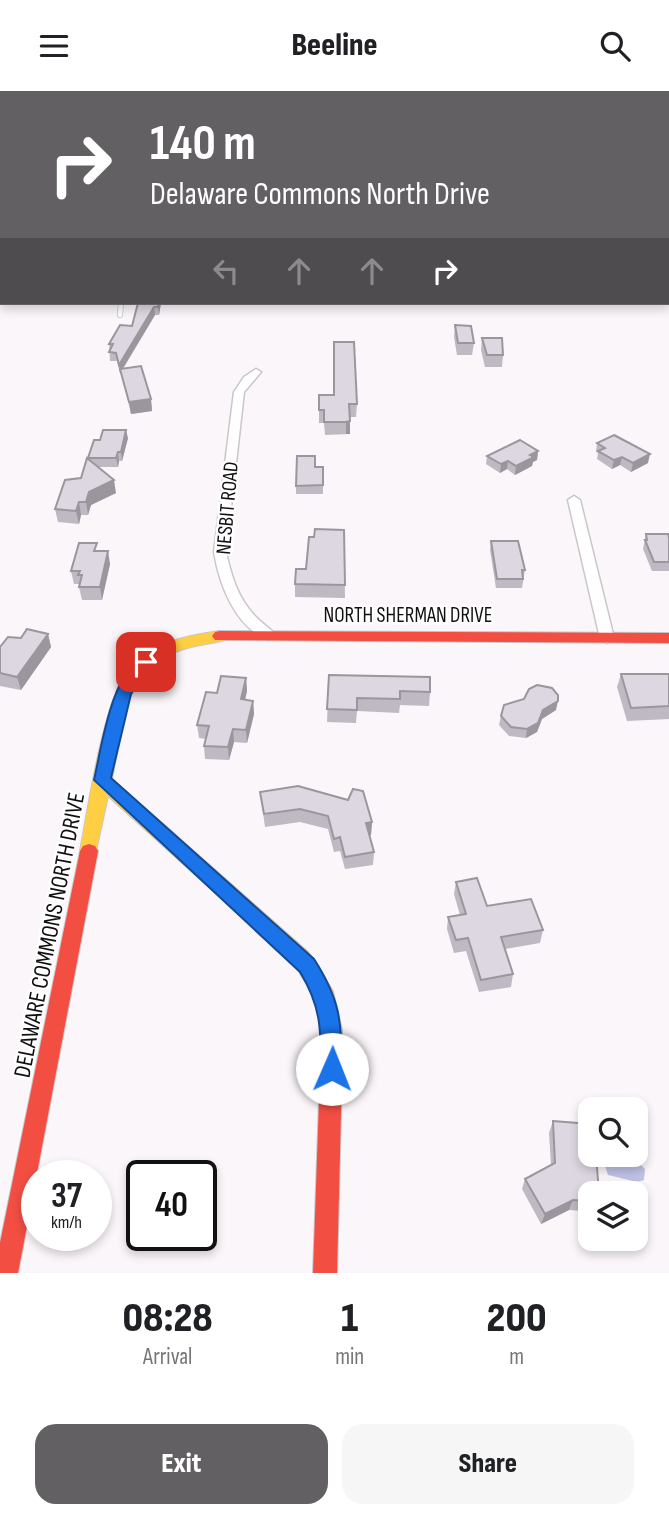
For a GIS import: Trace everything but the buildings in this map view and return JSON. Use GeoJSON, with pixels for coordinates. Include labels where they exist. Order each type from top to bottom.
{"type":"FeatureCollection","features":[{"type":"Feature","properties":{"kind":"street","name":"NESBIT ROAD"},"geometry":{"type":"LineString","coordinates":[[256,372],[239,391],[220,552],[223,575],[233,597],[246,615],[269,635]]}},
{"type":"Feature","properties":{"kind":"street"},"geometry":{"type":"LineString","coordinates":[[574,500],[607,638]]}},
{"type":"Feature","properties":{"kind":"street","name":"NORTH SHERMAN DRIVE"},"geometry":{"type":"LineString","coordinates":[[152,658],[178,644],[200,637],[269,635],[669,638]]}},
{"type":"Feature","properties":{"kind":"street","name":"DELAWARE COMMONS NORTH DRIVE"},"geometry":{"type":"LineString","coordinates":[[6,1273],[77,921],[102,780],[123,694],[131,677],[152,658]]}},
{"type":"Feature","properties":{"kind":"street"},"geometry":{"type":"LineString","coordinates":[[102,780],[301,958],[323,991],[332,1030],[325,1273]]}},
{"type":"Feature","properties":{"kind":"lane"},"geometry":{"type":"LineString","coordinates":[[120,315],[121,305]]}},
{"type":"Feature","properties":{"kind":"water"},"geometry":{"type":"Polygon","coordinates":[[[605,1167],[645,1169],[644,1180],[640,1181],[608,1175],[605,1167]]]}},
{"type":"Feature","properties":{"kind":"traffic: slow"},"geometry":{"type":"LineString","coordinates":[[89,851],[118,710],[130,678],[138,668],[158,653],[195,640],[220,636]]}},
{"type":"Feature","properties":{"kind":"traffic: slow"},"geometry":{"type":"LineString","coordinates":[[102,780],[301,958],[323,991],[332,1030],[331,1072]]}},
{"type":"Feature","properties":{"kind":"traffic: jam"},"geometry":{"type":"LineString","coordinates":[[220,636],[669,638]]}},
{"type":"Feature","properties":{"kind":"traffic: jam"},"geometry":{"type":"LineString","coordinates":[[6,1273],[89,851]]}},
{"type":"Feature","properties":{"kind":"traffic: jam"},"geometry":{"type":"LineString","coordinates":[[325,1273],[331,1072]]}},
{"type":"Feature","properties":{"kind":"route"},"geometry":{"type":"LineString","coordinates":[[146,662],[131,677],[123,694],[102,780],[307,965],[323,991],[331,1020],[332,1069]]}}]}
